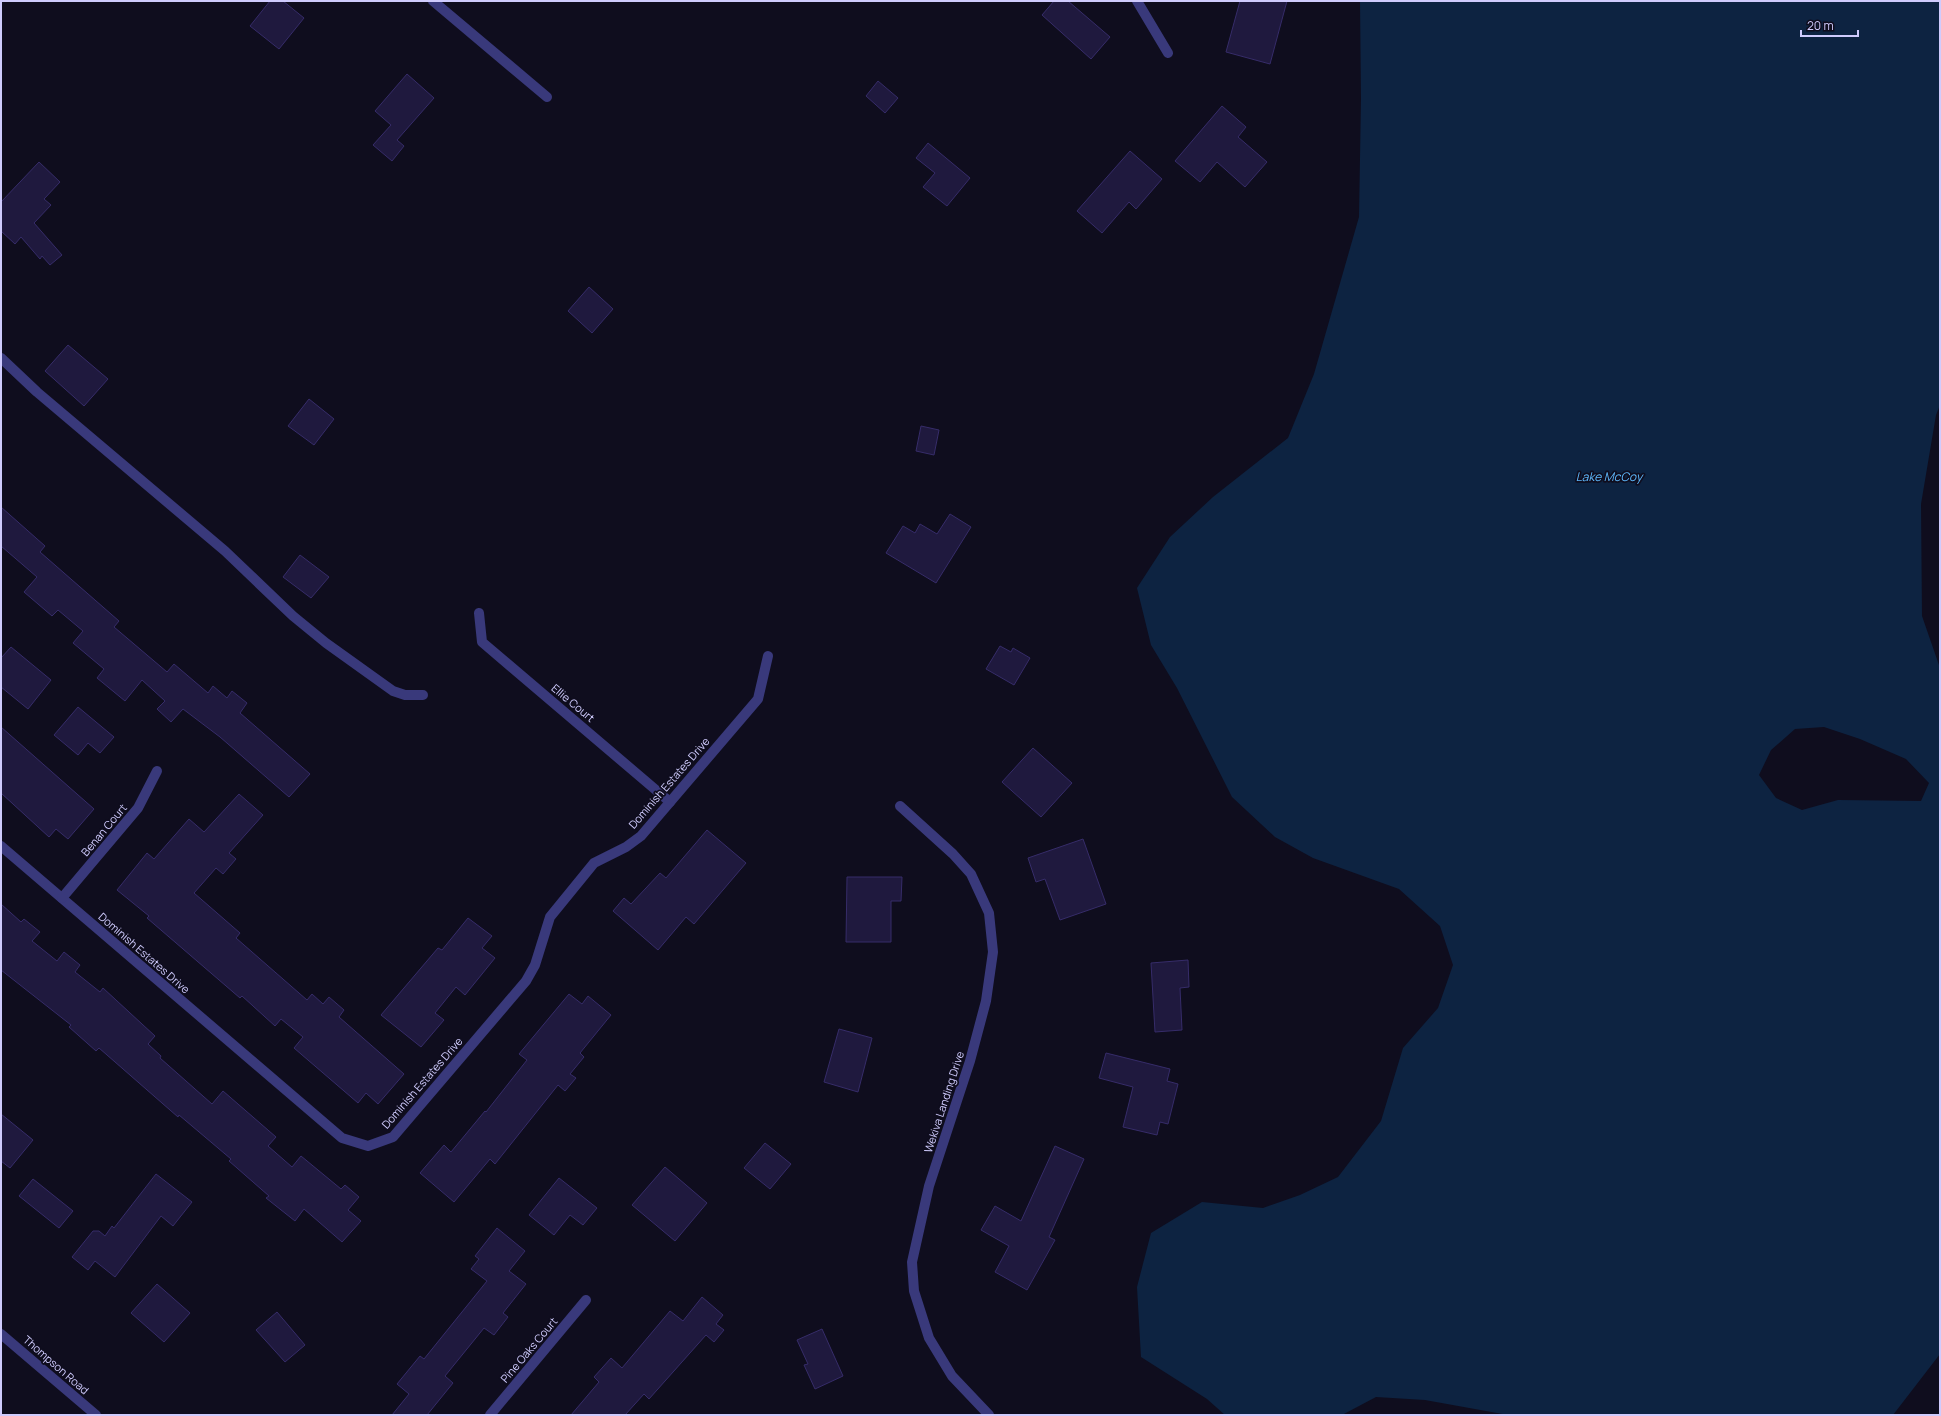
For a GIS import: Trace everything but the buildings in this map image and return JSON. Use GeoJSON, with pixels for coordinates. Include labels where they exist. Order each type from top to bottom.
{"type":"FeatureCollection","features":[{"type":"Feature","properties":{"kind":"street"},"geometry":{"type":"LineString","coordinates":[[433,1],[547,97]]}},
{"type":"Feature","properties":{"kind":"street"},"geometry":{"type":"LineString","coordinates":[[1137,1],[1168,53]]}},
{"type":"Feature","properties":{"kind":"street"},"geometry":{"type":"LineString","coordinates":[[1,358],[37,392],[226,551],[294,616],[326,643],[393,691],[405,695],[423,695]]}},
{"type":"Feature","properties":{"kind":"street","name":"Ellie Court"},"geometry":{"type":"LineString","coordinates":[[479,613],[482,642],[670,802]]}},
{"type":"Feature","properties":{"kind":"street","name":"Dominish Estates Drive"},"geometry":{"type":"LineString","coordinates":[[1,846],[342,1138],[368,1146],[393,1138],[526,981],[535,965],[550,917],[594,863],[626,847],[641,836],[758,699],[768,656]]}},
{"type":"Feature","properties":{"kind":"street","name":"Benan Court"},"geometry":{"type":"LineString","coordinates":[[62,898],[138,808],[157,771]]}},
{"type":"Feature","properties":{"kind":"street","name":"Wekiva Landing Drive"},"geometry":{"type":"LineString","coordinates":[[900,806],[953,854],[971,874],[989,914],[993,952],[986,1001],[968,1067],[929,1186],[912,1262],[914,1291],[929,1338],[952,1376],[989,1415]]}},
{"type":"Feature","properties":{"kind":"street","name":"Pine Oaks Court"},"geometry":{"type":"LineString","coordinates":[[490,1415],[586,1300]]}},
{"type":"Feature","properties":{"kind":"street","name":"Thompson Road"},"geometry":{"type":"LineString","coordinates":[[1,1334],[96,1415]]}},
{"type":"Feature","properties":{"kind":"water","name":"Lake McCoy"},"geometry":{"type":"Polygon","coordinates":[[[1360,1],[1940,1],[1940,405],[1936,415],[1921,504],[1922,616],[1940,668],[1940,1354],[1893,1415],[1508,1415],[1425,1400],[1376,1397],[1342,1415],[1225,1415],[1207,1399],[1141,1357],[1137,1287],[1151,1233],[1202,1202],[1263,1208],[1300,1195],[1338,1177],[1381,1121],[1403,1048],[1438,1008],[1453,965],[1440,926],[1399,889],[1313,858],[1275,837],[1232,797],[1177,688],[1151,645],[1137,588],[1170,537],[1213,497],[1288,438],[1314,374],[1359,217],[1361,99],[1360,1]],[[1824,727],[1795,729],[1771,750],[1759,775],[1776,798],[1802,810],[1838,800],[1921,801],[1929,783],[1906,759],[1860,739],[1824,727]]]}}]}
